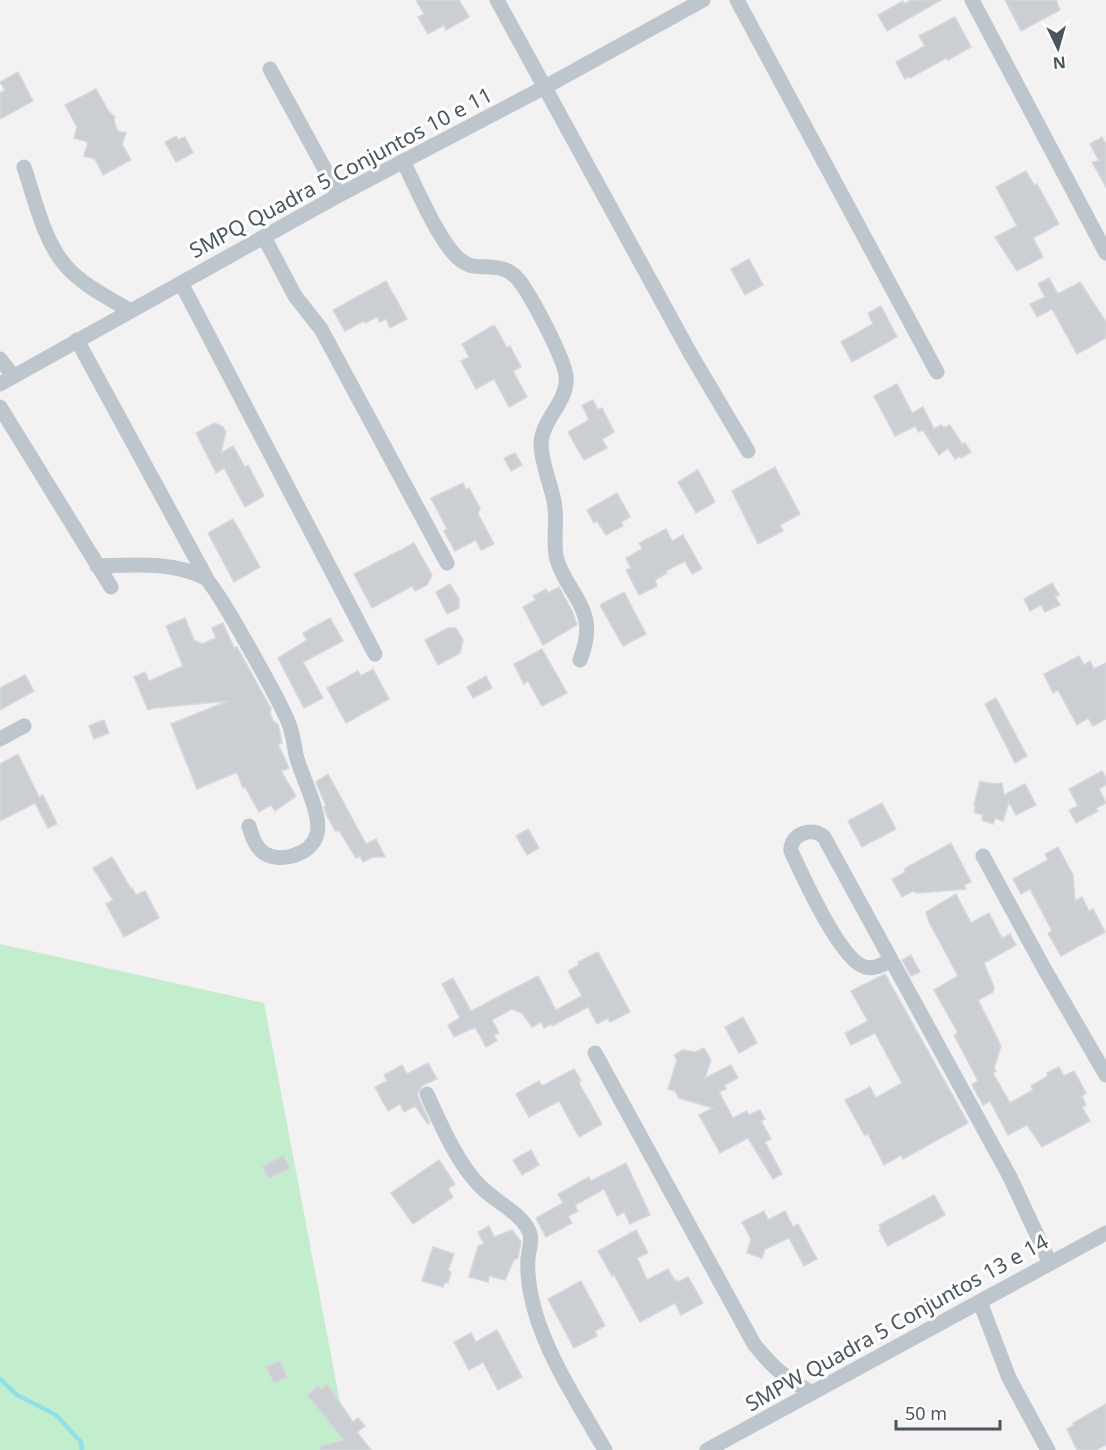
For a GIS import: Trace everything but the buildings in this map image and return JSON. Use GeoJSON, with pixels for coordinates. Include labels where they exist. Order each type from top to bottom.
{"type":"FeatureCollection","features":[{"type":"Feature","properties":{"kind":"street"},"geometry":{"type":"LineString","coordinates":[[497,0],[690,353],[748,451]]}},
{"type":"Feature","properties":{"kind":"street","name":"SMPQ Quadra 5 Conjuntos 10 e 11"},"geometry":{"type":"LineString","coordinates":[[6,380],[339,195],[545,87],[703,0]]}},
{"type":"Feature","properties":{"kind":"street"},"geometry":{"type":"LineString","coordinates":[[737,0],[937,372]]}},
{"type":"Feature","properties":{"kind":"street"},"geometry":{"type":"LineString","coordinates":[[972,0],[1106,253]]}},
{"type":"Feature","properties":{"kind":"street"},"geometry":{"type":"LineString","coordinates":[[270,69],[339,195]]}},
{"type":"Feature","properties":{"kind":"street"},"geometry":{"type":"LineString","coordinates":[[403,161],[443,238],[455,255],[466,265],[475,268],[502,268],[512,273],[523,285],[560,355],[567,385],[541,442],[555,503],[556,558],[588,622],[586,644],[580,660]]}},
{"type":"Feature","properties":{"kind":"street"},"geometry":{"type":"LineString","coordinates":[[24,167],[42,220],[56,252],[65,265],[97,291],[129,310]]}},
{"type":"Feature","properties":{"kind":"street"},"geometry":{"type":"LineString","coordinates":[[264,237],[295,296],[321,328],[447,563]]}},
{"type":"Feature","properties":{"kind":"street"},"geometry":{"type":"LineString","coordinates":[[181,283],[375,654]]}},
{"type":"Feature","properties":{"kind":"street"},"geometry":{"type":"LineString","coordinates":[[77,340],[207,579],[221,598],[279,701],[290,725],[296,756],[318,818],[318,833],[306,849],[291,856],[276,858],[258,848],[249,826]]}},
{"type":"Feature","properties":{"kind":"street"},"geometry":{"type":"LineString","coordinates":[[0,359],[6,380]]}},
{"type":"Feature","properties":{"kind":"street"},"geometry":{"type":"LineString","coordinates":[[0,407],[111,587]]}},
{"type":"Feature","properties":{"kind":"street"},"geometry":{"type":"LineString","coordinates":[[97,566],[177,568],[207,579]]}},
{"type":"Feature","properties":{"kind":"street"},"geometry":{"type":"LineString","coordinates":[[0,739],[24,726]]}},
{"type":"Feature","properties":{"kind":"street"},"geometry":{"type":"LineString","coordinates":[[891,960],[873,968],[867,968],[859,965],[845,950],[791,851],[793,841],[801,834],[812,831],[824,837],[1010,1177],[1050,1263]]}},
{"type":"Feature","properties":{"kind":"street"},"geometry":{"type":"LineString","coordinates":[[983,856],[1106,1075]]}},
{"type":"Feature","properties":{"kind":"street"},"geometry":{"type":"LineString","coordinates":[[595,1053],[754,1344],[772,1366],[790,1381],[811,1392]]}},
{"type":"Feature","properties":{"kind":"street"},"geometry":{"type":"LineString","coordinates":[[427,1094],[450,1142],[472,1176],[482,1188],[523,1222],[529,1230],[531,1239],[528,1260],[531,1289],[539,1322],[557,1365],[605,1450]]}},
{"type":"Feature","properties":{"kind":"street","name":"SMPW Quadra 5 Conjuntos 13 e 14"},"geometry":{"type":"LineString","coordinates":[[707,1450],[1106,1233]]}},
{"type":"Feature","properties":{"kind":"street"},"geometry":{"type":"LineString","coordinates":[[980,1302],[1009,1378],[1048,1450]]}},
{"type":"Feature","properties":{"kind":"green space"},"geometry":{"type":"Polygon","coordinates":[[[0,944],[264,1003],[349,1450],[0,1450],[0,944]]]}},
{"type":"Feature","properties":{"kind":"waterway"},"geometry":{"type":"LineString","coordinates":[[0,1379],[17,1395],[56,1415],[81,1442],[82,1450]]}}]}
